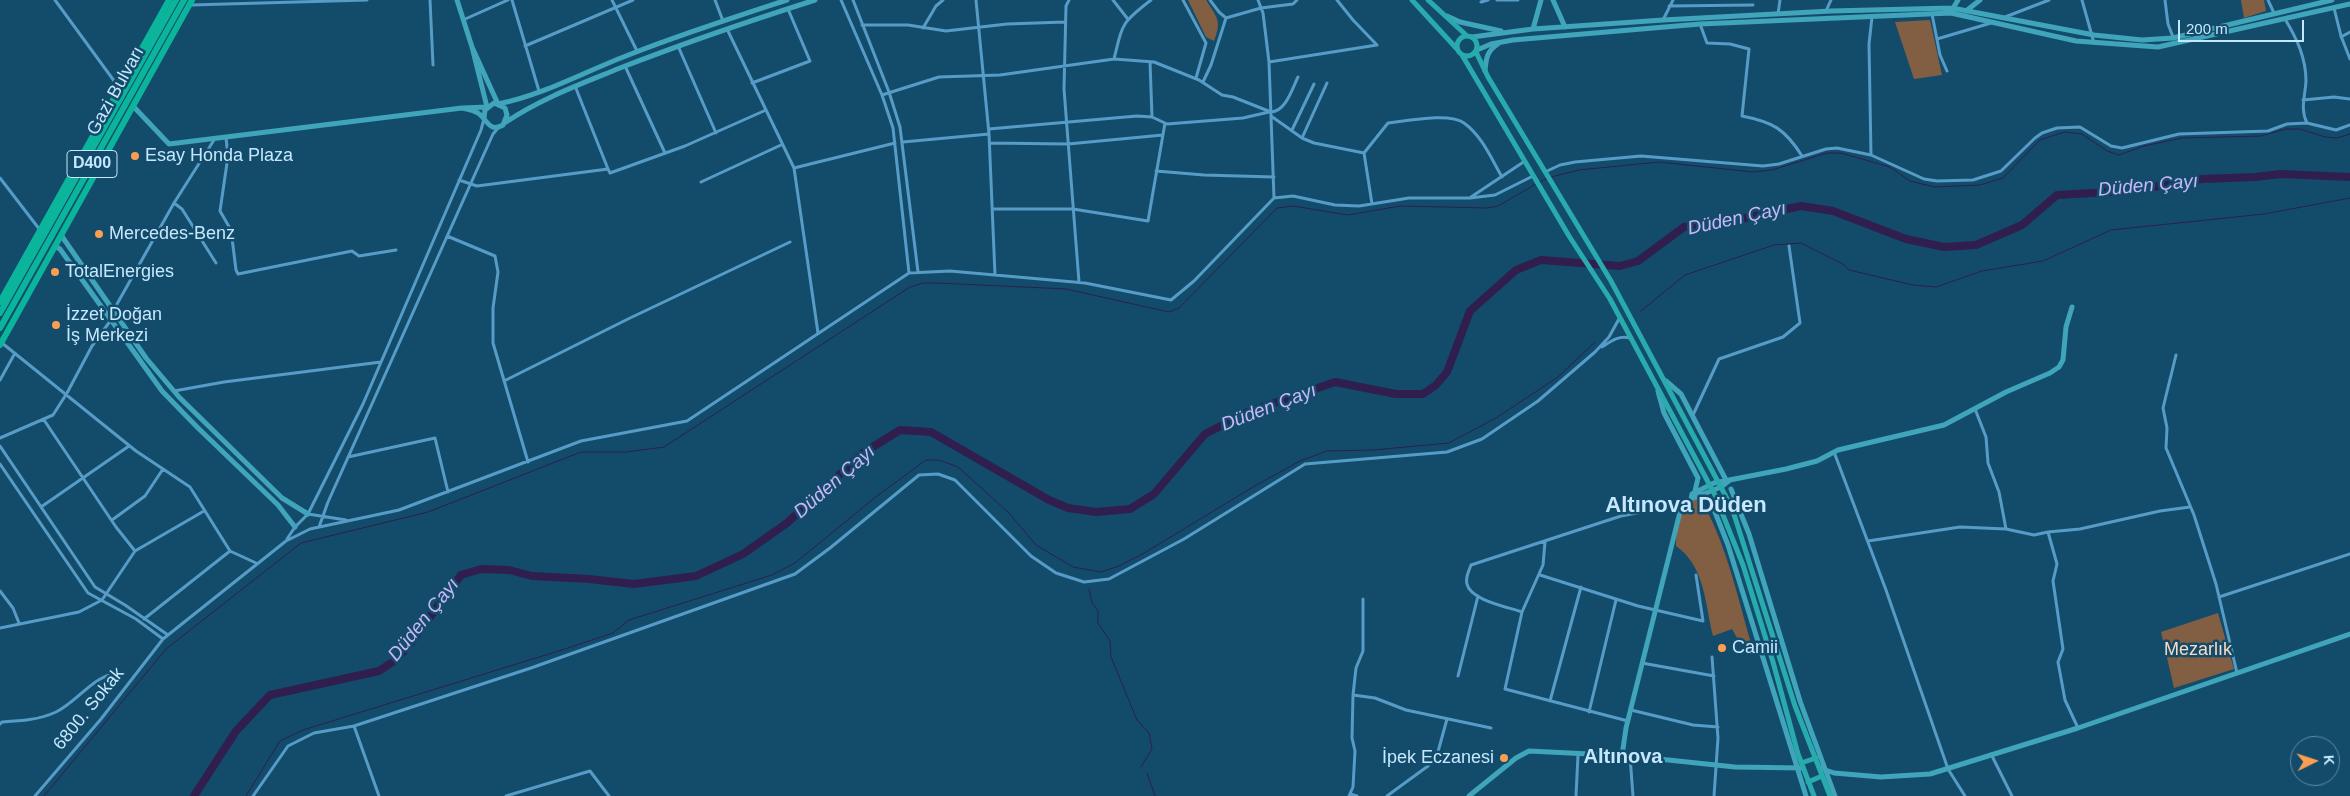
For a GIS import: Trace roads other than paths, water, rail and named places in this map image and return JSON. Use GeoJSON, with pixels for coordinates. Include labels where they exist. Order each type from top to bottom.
{"type":"FeatureCollection","features":[{"type":"Feature","properties":{"kind":"highway"},"geometry":{"type":"LineString","coordinates":[[0,302],[122,90],[169,0]]}},
{"type":"Feature","properties":{"kind":"highway","name":"Gazi Bulvarı"},"geometry":{"type":"LineString","coordinates":[[0,313],[122,90],[176,0]]}},
{"type":"Feature","properties":{"kind":"highway"},"geometry":{"type":"LineString","coordinates":[[1,344],[189,2]]}},
{"type":"Feature","properties":{"kind":"highway","name":"Gazi Bulvarı"},"geometry":{"type":"LineString","coordinates":[[0,328],[189,2]]}},
{"type":"Feature","properties":{"kind":"main road"},"geometry":{"type":"LineString","coordinates":[[1412,0],[1462,55],[1569,236],[1620,316],[1710,484],[1732,534],[1773,662],[1801,766],[1814,796]]}},
{"type":"Feature","properties":{"kind":"main road"},"geometry":{"type":"LineString","coordinates":[[1428,0],[1440,13],[1478,44],[1476,51],[1469,56],[1462,55]]}},
{"type":"Feature","properties":{"kind":"main road"},"geometry":{"type":"LineString","coordinates":[[1457,50],[1458,40],[1469,36]]}},
{"type":"Feature","properties":{"kind":"main road"},"geometry":{"type":"LineString","coordinates":[[1476,51],[1485,70],[1611,281],[1720,484],[1739,527],[1795,706],[1830,796]]}},
{"type":"Feature","properties":{"kind":"main road"},"geometry":{"type":"LineString","coordinates":[[1801,766],[1816,758]]}},
{"type":"Feature","properties":{"kind":"main road"},"geometry":{"type":"LineString","coordinates":[[1808,782],[1822,776]]}},
{"type":"Feature","properties":{"kind":"street"},"geometry":{"type":"LineString","coordinates":[[54,0],[122,90]]}},
{"type":"Feature","properties":{"kind":"street"},"geometry":{"type":"LineString","coordinates":[[189,2],[367,0]]}},
{"type":"Feature","properties":{"kind":"street"},"geometry":{"type":"LineString","coordinates":[[430,0],[433,65]]}},
{"type":"Feature","properties":{"kind":"street"},"geometry":{"type":"LineString","coordinates":[[286,541],[295,527],[308,514],[363,404],[481,130],[487,107],[472,47],[457,0]]}},
{"type":"Feature","properties":{"kind":"street"},"geometry":{"type":"LineString","coordinates":[[463,20],[510,0],[539,91]]}},
{"type":"Feature","properties":{"kind":"street"},"geometry":{"type":"LineString","coordinates":[[612,0],[638,51]]}},
{"type":"Feature","properties":{"kind":"street"},"geometry":{"type":"LineString","coordinates":[[525,46],[633,0]]}},
{"type":"Feature","properties":{"kind":"street"},"geometry":{"type":"LineString","coordinates":[[715,0],[723,21]]}},
{"type":"Feature","properties":{"kind":"street"},"geometry":{"type":"LineString","coordinates":[[132,106],[169,144],[214,140],[254,133],[474,106],[487,107],[539,91],[638,51],[787,0]]}},
{"type":"Feature","properties":{"kind":"street"},"geometry":{"type":"LineString","coordinates":[[319,527],[348,456],[493,134],[506,122],[526,109],[575,86],[727,28],[815,0]]}},
{"type":"Feature","properties":{"kind":"street"},"geometry":{"type":"LineString","coordinates":[[841,0],[882,95],[893,128],[910,273]]}},
{"type":"Feature","properties":{"kind":"street"},"geometry":{"type":"LineString","coordinates":[[853,0],[889,92],[903,142],[918,272]]}},
{"type":"Feature","properties":{"kind":"street"},"geometry":{"type":"LineString","coordinates":[[923,28],[936,6],[943,0]]}},
{"type":"Feature","properties":{"kind":"street"},"geometry":{"type":"LineString","coordinates":[[976,0],[990,143],[995,275]]}},
{"type":"Feature","properties":{"kind":"street"},"geometry":{"type":"LineString","coordinates":[[1069,0],[1066,6],[1064,66],[1066,122],[1079,282]]}},
{"type":"Feature","properties":{"kind":"street"},"geometry":{"type":"LineString","coordinates":[[1113,0],[1127,18]]}},
{"type":"Feature","properties":{"kind":"street"},"geometry":{"type":"LineString","coordinates":[[1114,59],[1122,27],[1127,18],[1151,0]]}},
{"type":"Feature","properties":{"kind":"street"},"geometry":{"type":"LineString","coordinates":[[1183,0],[1206,43],[1196,78]]}},
{"type":"Feature","properties":{"kind":"street"},"geometry":{"type":"LineString","coordinates":[[1210,0],[1226,18]]}},
{"type":"Feature","properties":{"kind":"street"},"geometry":{"type":"LineString","coordinates":[[1258,0],[1261,8],[1268,62],[1274,198]]}},
{"type":"Feature","properties":{"kind":"street"},"geometry":{"type":"LineString","coordinates":[[1226,18],[1261,8],[1292,4],[1297,0]]}},
{"type":"Feature","properties":{"kind":"street"},"geometry":{"type":"LineString","coordinates":[[1268,62],[1377,45],[1337,0]]}},
{"type":"Feature","properties":{"kind":"street"},"geometry":{"type":"LineString","coordinates":[[1481,2],[1488,0]]}},
{"type":"Feature","properties":{"kind":"street"},"geometry":{"type":"LineString","coordinates":[[1497,0],[1516,1]]}},
{"type":"Feature","properties":{"kind":"street"},"geometry":{"type":"LineString","coordinates":[[1533,29],[1541,0]]}},
{"type":"Feature","properties":{"kind":"street"},"geometry":{"type":"LineString","coordinates":[[1554,0],[1565,27]]}},
{"type":"Feature","properties":{"kind":"street"},"geometry":{"type":"LineString","coordinates":[[1663,20],[1673,0]]}},
{"type":"Feature","properties":{"kind":"street"},"geometry":{"type":"LineString","coordinates":[[1778,14],[1780,0]]}},
{"type":"Feature","properties":{"kind":"street"},"geometry":{"type":"LineString","coordinates":[[1826,11],[1831,0]]}},
{"type":"Feature","properties":{"kind":"street"},"geometry":{"type":"LineString","coordinates":[[1951,11],[1958,0]]}},
{"type":"Feature","properties":{"kind":"street"},"geometry":{"type":"LineString","coordinates":[[1960,15],[1980,0]]}},
{"type":"Feature","properties":{"kind":"street"},"geometry":{"type":"LineString","coordinates":[[2001,19],[2049,0]]}},
{"type":"Feature","properties":{"kind":"street"},"geometry":{"type":"LineString","coordinates":[[2082,0],[2094,35],[2094,44]]}},
{"type":"Feature","properties":{"kind":"street"},"geometry":{"type":"LineString","coordinates":[[2165,0],[2168,24],[2173,38]]}},
{"type":"Feature","properties":{"kind":"street"},"geometry":{"type":"LineString","coordinates":[[2268,0],[2274,14]]}},
{"type":"Feature","properties":{"kind":"street"},"geometry":{"type":"LineString","coordinates":[[1469,36],[1533,29],[1826,11],[1966,10],[2001,19],[2094,35],[2142,40],[2173,38],[2332,0]]}},
{"type":"Feature","properties":{"kind":"street"},"geometry":{"type":"LineString","coordinates":[[1476,51],[1502,42],[1700,24],[1872,18],[1951,11],[1960,15],[2094,44],[2158,47],[2350,4]]}},
{"type":"Feature","properties":{"kind":"street"},"geometry":{"type":"LineString","coordinates":[[1670,6],[1753,5]]}},
{"type":"Feature","properties":{"kind":"street"},"geometry":{"type":"LineString","coordinates":[[2334,8],[2341,37],[2350,59]]}},
{"type":"Feature","properties":{"kind":"street"},"geometry":{"type":"LineString","coordinates":[[752,83],[810,61],[788,9]]}},
{"type":"Feature","properties":{"kind":"street"},"geometry":{"type":"LineString","coordinates":[[1440,13],[1460,22],[1506,32]]}},
{"type":"Feature","properties":{"kind":"street"},"geometry":{"type":"LineString","coordinates":[[1932,14],[1937,39],[1947,71]]}},
{"type":"Feature","properties":{"kind":"street"},"geometry":{"type":"LineString","coordinates":[[1203,82],[1211,66],[1226,18]]}},
{"type":"Feature","properties":{"kind":"street"},"geometry":{"type":"LineString","coordinates":[[1871,155],[1869,44],[1872,18]]}},
{"type":"Feature","properties":{"kind":"street"},"geometry":{"type":"LineString","coordinates":[[2285,19],[2296,36],[2304,58],[2306,81],[2303,114],[2307,123]]}},
{"type":"Feature","properties":{"kind":"street"},"geometry":{"type":"LineString","coordinates":[[862,25],[908,25],[946,31],[1065,22]]}},
{"type":"Feature","properties":{"kind":"street"},"geometry":{"type":"LineString","coordinates":[[1937,39],[1992,22]]}},
{"type":"Feature","properties":{"kind":"street"},"geometry":{"type":"LineString","coordinates":[[1700,24],[1707,43],[1730,44],[1750,49],[1742,116],[1764,120],[1782,130],[1802,156]]}},
{"type":"Feature","properties":{"kind":"street"},"geometry":{"type":"LineString","coordinates":[[727,28],[781,145],[794,168],[818,333]]}},
{"type":"Feature","properties":{"kind":"street"},"geometry":{"type":"LineString","coordinates":[[2341,37],[2350,32]]}},
{"type":"Feature","properties":{"kind":"street"},"geometry":{"type":"LineString","coordinates":[[1485,70],[1488,54],[1491,49],[1502,42]]}},
{"type":"Feature","properties":{"kind":"street"},"geometry":{"type":"LineString","coordinates":[[678,46],[716,133]]}},
{"type":"Feature","properties":{"kind":"street"},"geometry":{"type":"LineString","coordinates":[[472,47],[498,104],[507,111],[506,122]]}},
{"type":"Feature","properties":{"kind":"street"},"geometry":{"type":"LineString","coordinates":[[882,95],[939,77],[984,76],[1114,59],[1150,62],[1196,78],[1222,95],[1233,97],[1271,113],[1302,138],[1329,147],[1364,153]]}},
{"type":"Feature","properties":{"kind":"street"},"geometry":{"type":"LineString","coordinates":[[1150,62],[1152,117]]}},
{"type":"Feature","properties":{"kind":"street"},"geometry":{"type":"LineString","coordinates":[[625,66],[665,153]]}},
{"type":"Feature","properties":{"kind":"street"},"geometry":{"type":"LineString","coordinates":[[989,129],[1137,116],[1152,117],[1165,123],[1243,118],[1277,112],[1282,107],[1298,77]]}},
{"type":"Feature","properties":{"kind":"street"},"geometry":{"type":"LineString","coordinates":[[1302,138],[1327,83]]}},
{"type":"Feature","properties":{"kind":"street"},"geometry":{"type":"LineString","coordinates":[[1292,130],[1314,84]]}},
{"type":"Feature","properties":{"kind":"street"},"geometry":{"type":"LineString","coordinates":[[575,86],[610,173],[716,133],[766,110]]}},
{"type":"Feature","properties":{"kind":"street"},"geometry":{"type":"LineString","coordinates":[[2303,100],[2334,97],[2350,99]]}},
{"type":"Feature","properties":{"kind":"street"},"geometry":{"type":"LineString","coordinates":[[462,108],[476,111],[484,118],[488,125],[500,127]]}},
{"type":"Feature","properties":{"kind":"street"},"geometry":{"type":"LineString","coordinates":[[1372,204],[1364,153],[1388,123],[1452,118],[1464,123],[1481,141],[1502,176]]}},
{"type":"Feature","properties":{"kind":"street"},"geometry":{"type":"LineString","coordinates":[[993,209],[1073,209],[1148,220],[1165,123]]}},
{"type":"Feature","properties":{"kind":"street"},"geometry":{"type":"LineString","coordinates":[[1545,172],[1560,165],[1575,162],[1641,156],[1763,166],[1779,164],[1826,149],[1837,148],[1871,155],[1924,179],[1937,181],[1974,180],[2001,171],[2035,138],[2042,133],[2058,128],[2080,128],[2110,146],[2122,148],[2179,134],[2268,130],[2288,124],[2307,123],[2336,130],[2350,125]]}},
{"type":"Feature","properties":{"kind":"street"},"geometry":{"type":"LineString","coordinates":[[903,142],[989,134]]}},
{"type":"Feature","properties":{"kind":"street"},"geometry":{"type":"LineString","coordinates":[[990,143],[1068,144],[1163,135]]}},
{"type":"Feature","properties":{"kind":"street"},"geometry":{"type":"LineString","coordinates":[[226,138],[228,156],[220,211],[231,230],[238,274],[352,251],[359,256],[396,250]]}},
{"type":"Feature","properties":{"kind":"street"},"geometry":{"type":"LineString","coordinates":[[0,438],[53,415],[92,346],[115,314],[117,304],[174,203],[214,140]]}},
{"type":"Feature","properties":{"kind":"street"},"geometry":{"type":"LineString","coordinates":[[794,168],[896,143]]}},
{"type":"Feature","properties":{"kind":"street"},"geometry":{"type":"LineString","coordinates":[[701,182],[781,145]]}},
{"type":"Feature","properties":{"kind":"street"},"geometry":{"type":"LineString","coordinates":[[1470,198],[1525,161]]}},
{"type":"Feature","properties":{"kind":"street"},"geometry":{"type":"LineString","coordinates":[[459,180],[477,186],[608,169]]}},
{"type":"Feature","properties":{"kind":"street"},"geometry":{"type":"LineString","coordinates":[[1156,171],[1204,175],[1274,177]]}},
{"type":"Feature","properties":{"kind":"street"},"geometry":{"type":"LineString","coordinates":[[286,541],[301,533],[319,527],[399,510],[581,442],[687,421],[910,273],[950,271],[1079,282],[1172,300],[1194,281],[1274,198],[1293,196],[1335,206],[1372,204],[1409,198],[1470,198],[1495,195],[1534,176]]}},
{"type":"Feature","properties":{"kind":"street"},"geometry":{"type":"LineString","coordinates":[[0,178],[40,230]]}},
{"type":"Feature","properties":{"kind":"street"},"geometry":{"type":"LineString","coordinates":[[174,203],[182,209],[216,263]]}},
{"type":"Feature","properties":{"kind":"street"},"geometry":{"type":"LineString","coordinates":[[61,235],[146,358],[174,391],[282,498],[308,514],[349,520]]}},
{"type":"Feature","properties":{"kind":"street"},"geometry":{"type":"LineString","coordinates":[[447,236],[496,256],[498,272],[492,308],[493,343],[528,462]]}},
{"type":"Feature","properties":{"kind":"street"},"geometry":{"type":"LineString","coordinates":[[504,381],[790,242]]}},
{"type":"Feature","properties":{"kind":"street"},"geometry":{"type":"LineString","coordinates":[[55,246],[60,248],[110,321],[162,391],[278,505],[301,533]]}},
{"type":"Feature","properties":{"kind":"street"},"geometry":{"type":"LineString","coordinates":[[1692,415],[1720,359],[1782,337],[1800,323],[1789,246]]}},
{"type":"Feature","properties":{"kind":"street"},"geometry":{"type":"LineString","coordinates":[[1622,756],[1628,721],[1680,512],[1691,499],[1713,490],[1728,480],[1817,461],[1834,452],[1944,425],[1974,408],[2060,367],[2063,360],[2066,327],[2072,307]]}},
{"type":"Feature","properties":{"kind":"street"},"geometry":{"type":"LineString","coordinates":[[253,796],[288,746],[314,733],[354,726],[531,668],[795,574],[830,548],[919,475],[938,474],[955,480],[1031,556],[1056,573],[1084,582],[1109,579],[1184,539],[1305,464],[1447,452],[1482,439],[1538,401],[1595,352],[1609,337],[1620,316]]}},
{"type":"Feature","properties":{"kind":"street"},"geometry":{"type":"LineString","coordinates":[[1595,352],[1618,338],[1624,336],[1633,339]]}},
{"type":"Feature","properties":{"kind":"street"},"geometry":{"type":"LineString","coordinates":[[1,344],[67,393],[129,446],[190,487],[230,551],[256,563]]}},
{"type":"Feature","properties":{"kind":"street"},"geometry":{"type":"LineString","coordinates":[[0,380],[15,353]]}},
{"type":"Feature","properties":{"kind":"street"},"geometry":{"type":"LineString","coordinates":[[2176,356],[2163,408],[2167,428],[2166,448],[2190,507],[2219,597],[2237,672]]}},
{"type":"Feature","properties":{"kind":"street"},"geometry":{"type":"LineString","coordinates":[[174,391],[224,382],[381,362]]}},
{"type":"Feature","properties":{"kind":"street"},"geometry":{"type":"LineString","coordinates":[[1666,381],[1681,394],[1728,480]]}},
{"type":"Feature","properties":{"kind":"street"},"geometry":{"type":"LineString","coordinates":[[1656,383],[1664,413],[1698,478],[1691,499]]}},
{"type":"Feature","properties":{"kind":"street"},"geometry":{"type":"LineString","coordinates":[[1974,408],[1986,437],[1988,463],[1999,492],[2006,529]]}},
{"type":"Feature","properties":{"kind":"street"},"geometry":{"type":"LineString","coordinates":[[44,420],[135,551]]}},
{"type":"Feature","properties":{"kind":"street"},"geometry":{"type":"LineString","coordinates":[[348,456],[436,438],[448,492]]}},
{"type":"Feature","properties":{"kind":"street"},"geometry":{"type":"LineString","coordinates":[[0,446],[95,587],[106,595],[125,604],[168,635]]}},
{"type":"Feature","properties":{"kind":"street"},"geometry":{"type":"LineString","coordinates":[[41,507],[129,446]]}},
{"type":"Feature","properties":{"kind":"street"},"geometry":{"type":"LineString","coordinates":[[1834,452],[1868,541],[1948,769],[1965,796]]}},
{"type":"Feature","properties":{"kind":"street"},"geometry":{"type":"LineString","coordinates":[[0,464],[88,593],[140,622],[164,639]]}},
{"type":"Feature","properties":{"kind":"street"},"geometry":{"type":"LineString","coordinates":[[112,520],[145,496],[163,469]]}},
{"type":"Feature","properties":{"kind":"street"},"geometry":{"type":"LineString","coordinates":[[1695,491],[1710,484],[1720,484]]}},
{"type":"Feature","properties":{"kind":"street"},"geometry":{"type":"LineString","coordinates":[[1731,489],[1749,534],[1800,701],[1835,796]]}},
{"type":"Feature","properties":{"kind":"street"},"geometry":{"type":"LineString","coordinates":[[1711,502],[1728,545],[1806,796]]}},
{"type":"Feature","properties":{"kind":"street"},"geometry":{"type":"LineString","coordinates":[[1522,612],[1471,592],[1467,585],[1466,577],[1471,565],[1621,516],[1686,504]]}},
{"type":"Feature","properties":{"kind":"street"},"geometry":{"type":"LineString","coordinates":[[1868,541],[1960,526],[2006,529],[2034,535],[2080,530],[2160,510],[2190,507]]}},
{"type":"Feature","properties":{"kind":"street"},"geometry":{"type":"LineString","coordinates":[[0,628],[79,612],[102,600],[135,551],[204,510]]}},
{"type":"Feature","properties":{"kind":"street"},"geometry":{"type":"LineString","coordinates":[[1739,527],[1749,534]]}},
{"type":"Feature","properties":{"kind":"street"},"geometry":{"type":"LineString","coordinates":[[2048,532],[2057,564],[2053,582],[2063,648],[2058,662],[2065,700],[2078,728]]}},
{"type":"Feature","properties":{"kind":"street"},"geometry":{"type":"LineString","coordinates":[[1728,545],[1732,534]]}},
{"type":"Feature","properties":{"kind":"street","name":"6800. Sokak"},"geometry":{"type":"LineString","coordinates":[[35,796],[101,719],[164,639],[256,563],[286,541]]}},
{"type":"Feature","properties":{"kind":"street"},"geometry":{"type":"LineString","coordinates":[[1545,542],[1545,554],[1540,574],[1522,612],[1505,689],[1628,721]]}},
{"type":"Feature","properties":{"kind":"street"},"geometry":{"type":"LineString","coordinates":[[140,622],[230,551]]}},
{"type":"Feature","properties":{"kind":"street"},"geometry":{"type":"LineString","coordinates":[[2219,597],[2350,554]]}},
{"type":"Feature","properties":{"kind":"street"},"geometry":{"type":"LineString","coordinates":[[1540,574],[1616,600],[1703,621],[1696,576]]}},
{"type":"Feature","properties":{"kind":"street"},"geometry":{"type":"LineString","coordinates":[[1550,701],[1581,588]]}},
{"type":"Feature","properties":{"kind":"street"},"geometry":{"type":"LineString","coordinates":[[0,591],[13,608],[19,623]]}},
{"type":"Feature","properties":{"kind":"street"},"geometry":{"type":"LineString","coordinates":[[1458,676],[1478,596]]}},
{"type":"Feature","properties":{"kind":"street"},"geometry":{"type":"LineString","coordinates":[[1357,796],[1350,795],[1353,787],[1355,752],[1352,738],[1353,695],[1356,668],[1363,651],[1363,599]]}},
{"type":"Feature","properties":{"kind":"street"},"geometry":{"type":"LineString","coordinates":[[1589,712],[1616,600]]}},
{"type":"Feature","properties":{"kind":"street"},"geometry":{"type":"LineString","coordinates":[[1820,768],[1834,773],[1881,776],[1930,774],[2078,728],[2350,634]]}},
{"type":"Feature","properties":{"kind":"street"},"geometry":{"type":"LineString","coordinates":[[1712,657],[1718,727],[1714,796]]}},
{"type":"Feature","properties":{"kind":"street"},"geometry":{"type":"LineString","coordinates":[[1642,663],[1714,676]]}},
{"type":"Feature","properties":{"kind":"street"},"geometry":{"type":"LineString","coordinates":[[0,724],[2,722],[27,721],[56,712],[105,676],[122,673]]}},
{"type":"Feature","properties":{"kind":"street"},"geometry":{"type":"LineString","coordinates":[[1353,695],[1375,698],[1406,710],[1491,728]]}},
{"type":"Feature","properties":{"kind":"street"},"geometry":{"type":"LineString","coordinates":[[1631,710],[1694,725],[1718,727]]}},
{"type":"Feature","properties":{"kind":"street"},"geometry":{"type":"LineString","coordinates":[[1387,796],[1428,766],[1435,758],[1447,718]]}},
{"type":"Feature","properties":{"kind":"street"},"geometry":{"type":"LineString","coordinates":[[354,726],[379,796]]}},
{"type":"Feature","properties":{"kind":"street"},"geometry":{"type":"LineString","coordinates":[[1469,796],[1516,758],[1529,751],[1578,755],[1630,756],[1776,769],[1801,766]]}},
{"type":"Feature","properties":{"kind":"street"},"geometry":{"type":"LineString","coordinates":[[1991,754],[2012,796]]}},
{"type":"Feature","properties":{"kind":"street"},"geometry":{"type":"LineString","coordinates":[[1576,796],[1578,755]]}},
{"type":"Feature","properties":{"kind":"street"},"geometry":{"type":"LineString","coordinates":[[1630,756],[1633,796]]}},
{"type":"Feature","properties":{"kind":"street"},"geometry":{"type":"LineString","coordinates":[[506,796],[518,794],[590,771],[609,796]]}},
{"type":"Feature","properties":{"kind":"waterway"},"geometry":{"type":"LineString","coordinates":[[1551,177],[1579,170],[1659,162],[1753,172],[1772,170],[1827,153],[1841,153],[1890,167],[1910,181],[1935,187],[1980,185],[2003,178],[2040,140],[2064,132],[2082,134],[2107,151],[2119,155],[2144,146],[2182,138],[2261,136],[2286,129],[2300,129],[2325,137],[2337,138],[2350,134]]}},
{"type":"Feature","properties":{"kind":"waterway","name":"Düden Çayı"},"geometry":{"type":"LineString","coordinates":[[194,796],[236,731],[270,695],[379,671],[397,659],[461,575],[481,569],[509,570],[532,576],[634,584],[696,576],[743,554],[787,523],[863,453],[900,430],[931,432],[1049,500],[1068,508],[1096,512],[1130,509],[1154,494],[1205,434],[1248,412],[1335,382],[1396,394],[1423,394],[1436,385],[1447,372],[1470,311],[1516,270],[1541,260],[1620,266],[1638,261],[1684,227],[1740,219],[1801,206],[1833,211],[1906,239],[1944,247],[1976,245],[2022,225],[2057,195],[2128,191],[2202,179],[2281,174],[2350,177]]}},
{"type":"Feature","properties":{"kind":"waterway"},"geometry":{"type":"LineString","coordinates":[[1540,182],[1548,178]]}},
{"type":"Feature","properties":{"kind":"waterway"},"geometry":{"type":"LineString","coordinates":[[44,796],[166,649],[301,543],[428,512],[581,452],[626,452],[664,447],[910,287],[923,283],[937,283],[1066,289],[1169,312],[1179,308],[1277,208],[1293,206],[1348,215],[1400,206],[1487,208],[1498,206],[1536,184]]}},
{"type":"Feature","properties":{"kind":"waterway"},"geometry":{"type":"LineString","coordinates":[[1641,311],[1685,275],[1774,245],[1801,243],[1843,264],[1849,270],[1913,285],[1936,287],[1982,271],[2043,261],[2111,230],[2264,214],[2350,198]]}},
{"type":"Feature","properties":{"kind":"waterway"},"geometry":{"type":"LineString","coordinates":[[246,796],[280,741],[303,730],[565,649],[613,633],[629,620],[772,575],[795,563],[877,496],[926,460],[939,460],[958,467],[1008,512],[1036,545],[1073,567],[1101,572],[1119,566],[1146,552],[1253,487],[1300,461],[1327,451],[1373,450],[1449,443],[1496,418],[1558,377],[1595,342]]}},
{"type":"Feature","properties":{"kind":"waterway"},"geometry":{"type":"LineString","coordinates":[[1089,589],[1092,603],[1098,611],[1098,623],[1110,641],[1111,657],[1137,720],[1149,733],[1152,749],[1141,767]]}},
{"type":"Feature","properties":{"kind":"waterway"},"geometry":{"type":"LineString","coordinates":[[1147,773],[1155,796]]}},
{"type":"Feature","properties":{"kind":"place","name":"Esay Honda Plaza"},"geometry":{"type":"Point","coordinates":[135,156]}},
{"type":"Feature","properties":{"kind":"place","name":"Mercedes-Benz"},"geometry":{"type":"Point","coordinates":[99,234]}},
{"type":"Feature","properties":{"kind":"place","name":"TotalEnergies"},"geometry":{"type":"Point","coordinates":[55,272]}},
{"type":"Feature","properties":{"kind":"place","name":"İzzet Doğan İş Merkezi"},"geometry":{"type":"Point","coordinates":[56,325]}},
{"type":"Feature","properties":{"kind":"place","name":"Camii"},"geometry":{"type":"Point","coordinates":[1722,648]}},
{"type":"Feature","properties":{"kind":"place","name":"İpek Eczanesi"},"geometry":{"type":"Point","coordinates":[1504,758]}},
{"type":"Feature","properties":{"kind":"district","name":"Altınova Düden"},"geometry":{"type":"Point","coordinates":[1686,506]}},
{"type":"Feature","properties":{"kind":"district","name":"Altınova"},"geometry":{"type":"Point","coordinates":[1623,757]}},
{"type":"Feature","properties":{"kind":"park label","name":"Mezarlık"},"geometry":{"type":"Point","coordinates":[2198,650]}}]}
